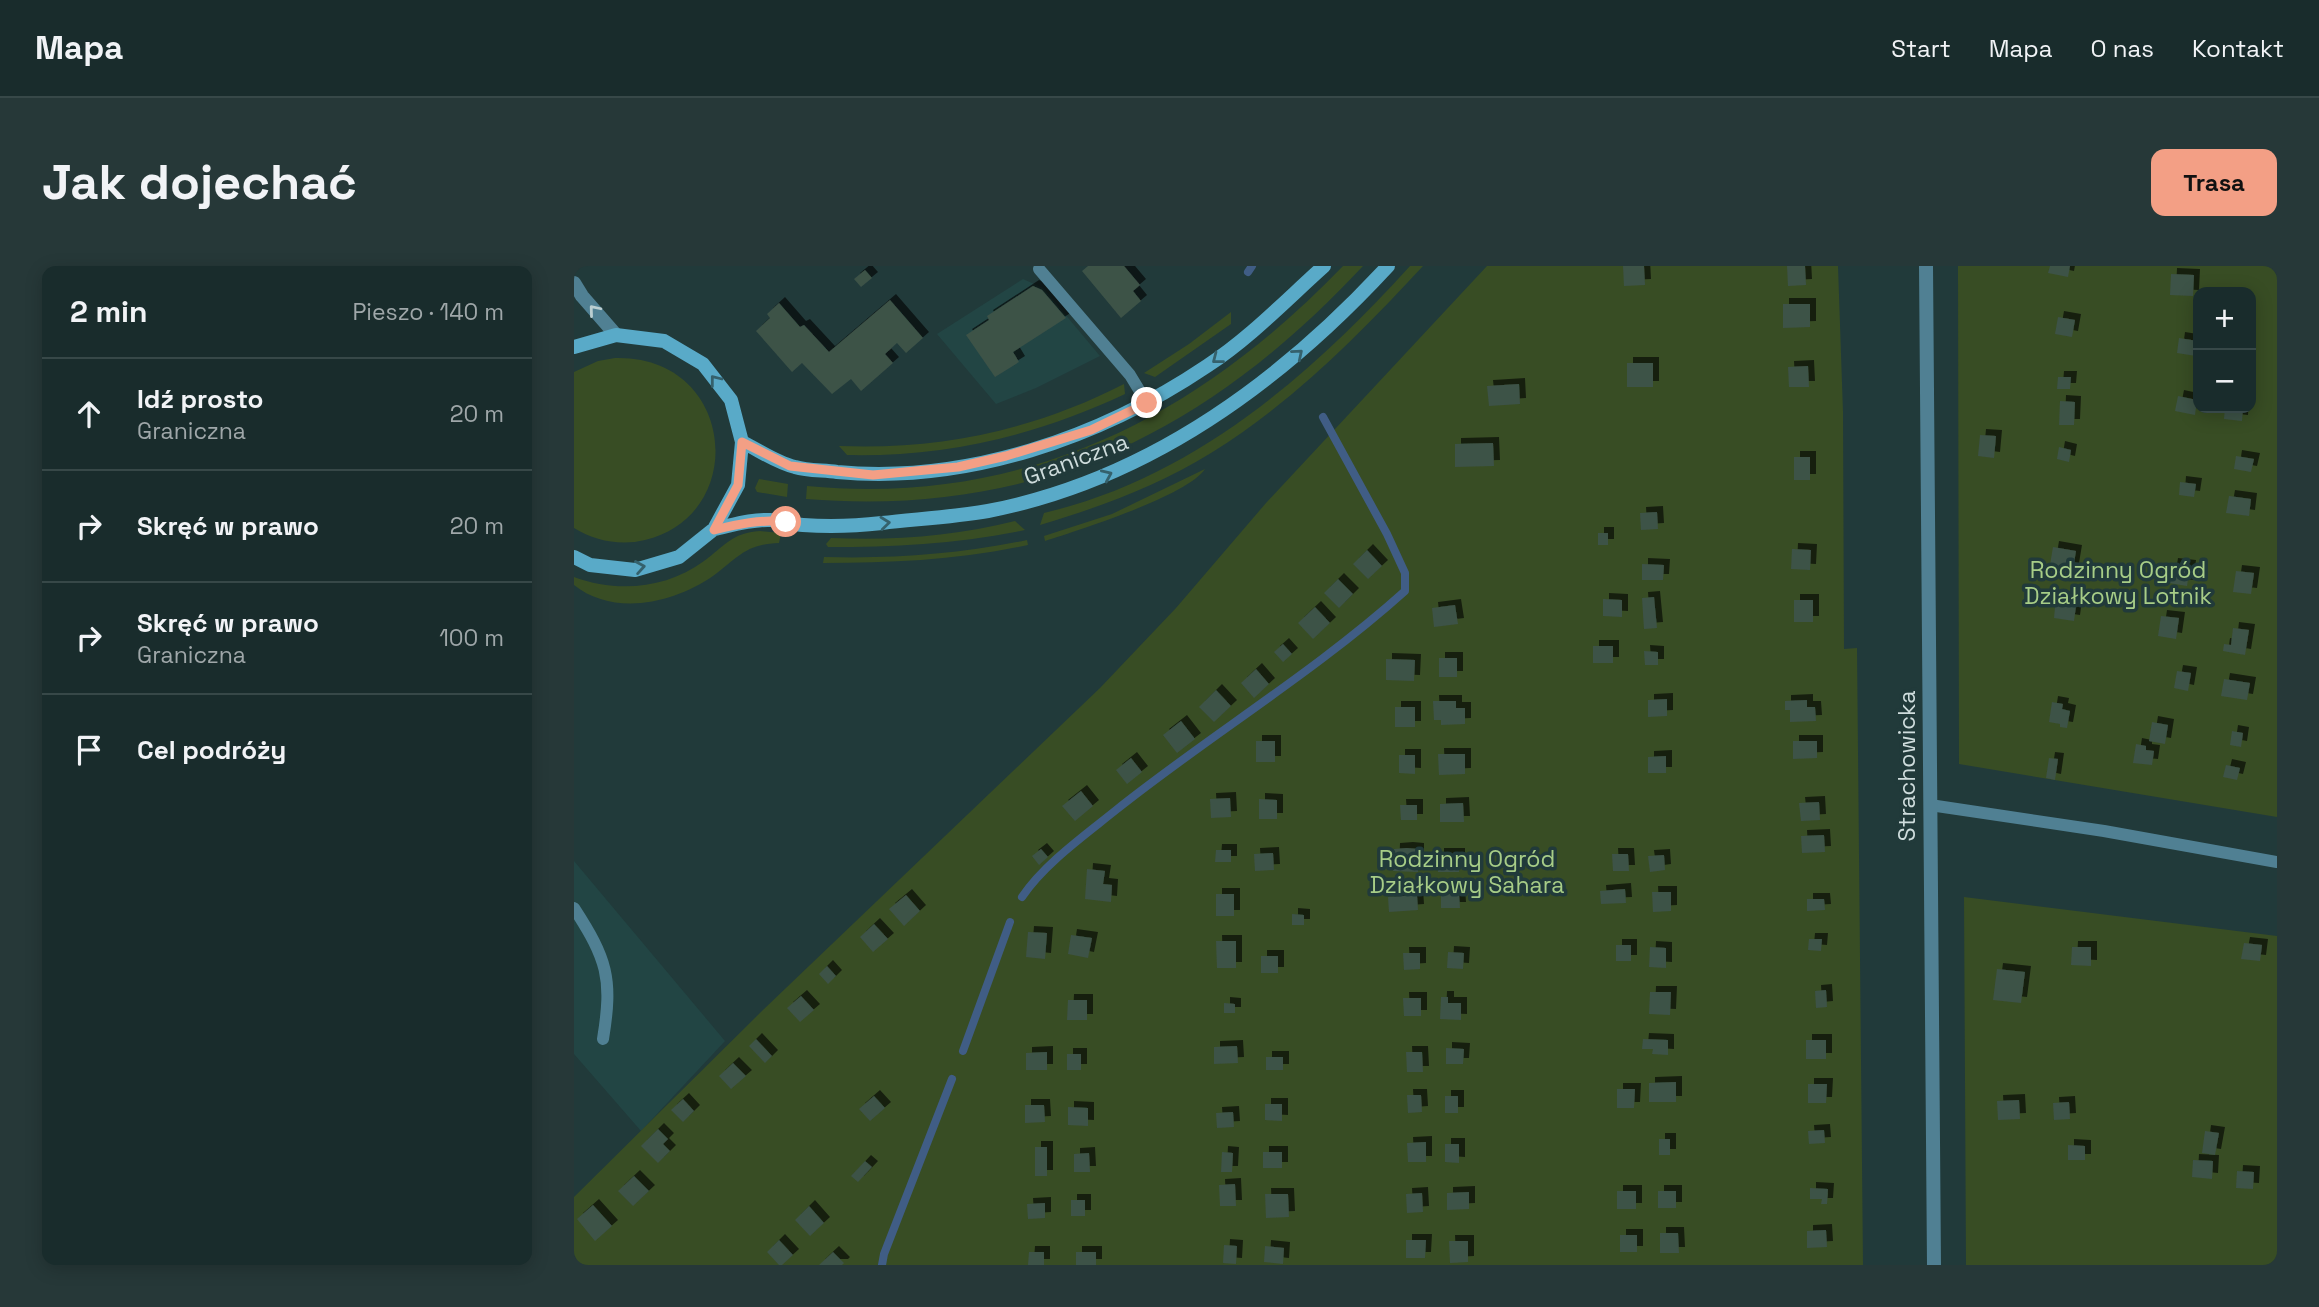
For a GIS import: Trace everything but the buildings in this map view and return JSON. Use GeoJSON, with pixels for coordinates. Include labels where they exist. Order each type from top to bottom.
{"type":"FeatureCollection","features":[{"type":"Feature","properties":{"kind":"main road","name":"Graniczna"},"geometry":{"type":"LineString","coordinates":[[742,442],[790,466],[873,475],[958,467],[1006,456],[1091,430],[1147,403],[1209,365],[1260,325],[1324,266]]}},
{"type":"Feature","properties":{"kind":"main road","name":"Graniczna"},"geometry":{"type":"LineString","coordinates":[[714,530],[744,522],[771,520],[850,526],[986,511],[1096,480],[1181,439],[1252,391],[1319,336],[1388,266]]}},
{"type":"Feature","properties":{"kind":"main road"},"geometry":{"type":"LineString","coordinates":[[574,347],[616,335],[664,341],[703,364],[731,400],[742,442],[738,485],[714,530],[678,557],[635,570],[590,565],[574,556]]}},
{"type":"Feature","properties":{"kind":"street","name":"Strachowicka"},"geometry":{"type":"LineString","coordinates":[[1926,266],[1934,1265]]}},
{"type":"Feature","properties":{"kind":"street"},"geometry":{"type":"LineString","coordinates":[[574,283],[616,335]]}},
{"type":"Feature","properties":{"kind":"lane"},"geometry":{"type":"LineString","coordinates":[[1040,269],[1130,375],[1147,403]]}},
{"type":"Feature","properties":{"kind":"lane"},"geometry":{"type":"LineString","coordinates":[[1930,805],[2104,831],[2277,862]]}},
{"type":"Feature","properties":{"kind":"lane"},"geometry":{"type":"LineString","coordinates":[[574,908],[594,940],[609,981],[603,1039]]}},
{"type":"Feature","properties":{"kind":"shaded area"},"geometry":{"type":"Polygon","coordinates":[[[1023,279],[1043,288],[1100,356],[1036,388],[996,404],[937,334],[1023,279]]]}},
{"type":"Feature","properties":{"kind":"shaded area"},"geometry":{"type":"Polygon","coordinates":[[[574,861],[725,1041],[641,1131],[574,1054],[574,861]]]}},
{"type":"Feature","properties":{"kind":"green space"},"geometry":{"type":"Polygon","coordinates":[[[1343,266],[1363,266],[1304,325],[1243,375],[1179,418],[1113,452],[1043,477],[969,494],[890,501],[806,499],[807,486],[886,489],[961,482],[1033,466],[1101,441],[1166,408],[1228,367],[1287,320],[1343,266]]]}},
{"type":"Feature","properties":{"kind":"green space"},"geometry":{"type":"Polygon","coordinates":[[[1410,266],[1423,266],[1323,367],[1241,433],[1191,465],[1149,486],[1040,525],[1044,513],[1098,497],[1150,475],[1245,418],[1332,346],[1410,266]]]}},
{"type":"Feature","properties":{"kind":"green space","name":"Rodzinny Ogród Działkowy Sahara"},"geometry":{"type":"Polygon","coordinates":[[[1487,266],[1838,266],[1843,412],[1844,649],[1857,648],[1863,1265],[574,1265],[574,1197],[764,1009],[1100,688],[1176,608],[1266,503],[1487,266]]]}},
{"type":"Feature","properties":{"kind":"green space","name":"Rodzinny Ogród Działkowy Lotnik"},"geometry":{"type":"Polygon","coordinates":[[[1958,266],[2277,266],[2277,817],[1959,764],[1958,266]]]}},
{"type":"Feature","properties":{"kind":"green space"},"geometry":{"type":"Polygon","coordinates":[[[1231,312],[1231,324],[1155,377],[1144,373],[1189,344],[1231,312]]]}},
{"type":"Feature","properties":{"kind":"green space"},"geometry":{"type":"Polygon","coordinates":[[[615,358],[655,364],[685,382],[705,408],[715,438],[714,471],[702,501],[679,525],[636,542],[608,541],[574,528],[574,372],[598,361],[615,358]]]}},
{"type":"Feature","properties":{"kind":"green space"},"geometry":{"type":"Polygon","coordinates":[[[1124,384],[1125,394],[1092,409],[1058,422],[989,441],[955,448],[883,455],[847,455],[839,446],[913,444],[986,434],[1056,414],[1124,384]]]}},
{"type":"Feature","properties":{"kind":"green space"},"geometry":{"type":"Polygon","coordinates":[[[1205,469],[1177,490],[1155,501],[1045,541],[1044,536],[1112,514],[1205,469]]]}},
{"type":"Feature","properties":{"kind":"green space"},"geometry":{"type":"Polygon","coordinates":[[[759,479],[788,484],[787,497],[757,492],[755,488],[759,479]]]}},
{"type":"Feature","properties":{"kind":"green space"},"geometry":{"type":"Polygon","coordinates":[[[1015,521],[1025,530],[927,544],[828,547],[826,544],[831,538],[923,536],[1015,521]]]}},
{"type":"Feature","properties":{"kind":"green space"},"geometry":{"type":"Polygon","coordinates":[[[760,531],[781,533],[779,543],[750,549],[713,576],[662,599],[644,603],[607,601],[574,585],[574,577],[607,585],[641,586],[658,583],[689,570],[735,537],[760,531]]]}},
{"type":"Feature","properties":{"kind":"green space"},"geometry":{"type":"Polygon","coordinates":[[[1027,540],[1028,545],[952,557],[823,563],[824,557],[926,554],[1027,540]]]}},
{"type":"Feature","properties":{"kind":"green space"},"geometry":{"type":"Polygon","coordinates":[[[1964,897],[2277,936],[2277,1265],[1966,1265],[1964,897]]]}},
{"type":"Feature","properties":{"kind":"waterway"},"geometry":{"type":"LineString","coordinates":[[1248,272],[1252,266]]}},
{"type":"Feature","properties":{"kind":"waterway"},"geometry":{"type":"LineString","coordinates":[[1022,897],[1053,862],[1091,830],[1152,782],[1335,649],[1405,591],[1405,573],[1387,534],[1323,417]]}},
{"type":"Feature","properties":{"kind":"waterway"},"geometry":{"type":"LineString","coordinates":[[963,1051],[1010,922]]}},
{"type":"Feature","properties":{"kind":"waterway"},"geometry":{"type":"LineString","coordinates":[[882,1265],[952,1079]]}},
{"type":"Feature","properties":{"kind":"route"},"geometry":{"type":"LineString","coordinates":[[786,522],[744,522],[714,530],[738,485],[742,442],[801,469],[873,475],[958,467],[1006,456],[1091,430],[1147,403]]}}]}
